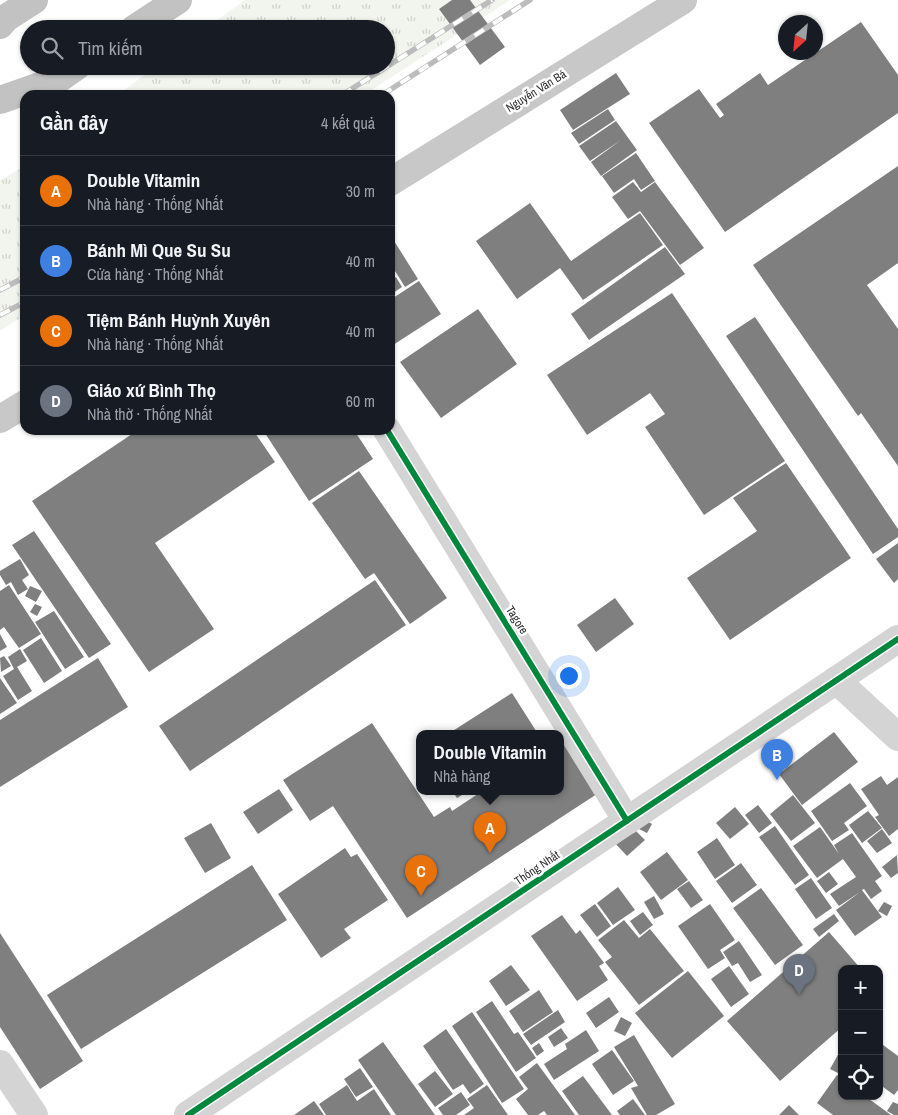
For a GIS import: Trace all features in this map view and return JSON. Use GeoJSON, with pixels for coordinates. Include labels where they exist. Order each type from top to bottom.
{"type":"FeatureCollection","features":[{"type":"Feature","properties":{"kind":"highway"},"geometry":{"type":"LineString","coordinates":[[0,25],[6,18],[34,0]]}},
{"type":"Feature","properties":{"kind":"highway"},"geometry":{"type":"LineString","coordinates":[[148,20],[178,0]]}},
{"type":"Feature","properties":{"kind":"highway"},"geometry":{"type":"LineString","coordinates":[[28,90],[57,80],[64,75]]}},
{"type":"Feature","properties":{"kind":"highway"},"geometry":{"type":"LineString","coordinates":[[0,100],[20,93]]}},
{"type":"Feature","properties":{"kind":"main road","name":"Nguyễn Văn Bá"},"geometry":{"type":"LineString","coordinates":[[395,179],[683,0]]}},
{"type":"Feature","properties":{"kind":"main road"},"geometry":{"type":"LineString","coordinates":[[0,419],[20,407]]}},
{"type":"Feature","properties":{"kind":"street","name":"Tagore"},"geometry":{"type":"LineString","coordinates":[[390,435],[627,821]]}},
{"type":"Feature","properties":{"kind":"street","name":"Thống Nhất"},"geometry":{"type":"LineString","coordinates":[[188,1115],[898,639]]}},
{"type":"Feature","properties":{"kind":"street"},"geometry":{"type":"LineString","coordinates":[[836,680],[898,737]]}},
{"type":"Feature","properties":{"kind":"street"},"geometry":{"type":"LineString","coordinates":[[0,1064],[34,1115]]}},
{"type":"Feature","properties":{"kind":"green space"},"geometry":{"type":"Polygon","coordinates":[[[245,0],[510,0],[395,75],[395,20],[217,20],[245,0]]]}},
{"type":"Feature","properties":{"kind":"green space"},"geometry":{"type":"Polygon","coordinates":[[[144,75],[395,75],[372,90],[125,90],[144,75]]]}},
{"type":"Feature","properties":{"kind":"green space"},"geometry":{"type":"Polygon","coordinates":[[[20,169],[20,318],[0,331],[0,180],[20,169]]]}},
{"type":"Feature","properties":{"kind":"building"},"geometry":{"type":"Polygon","coordinates":[[[452,0],[470,0],[505,47],[480,65],[439,9],[452,0]]]}},
{"type":"Feature","properties":{"kind":"building"},"geometry":{"type":"Polygon","coordinates":[[[861,22],[898,75],[898,113],[725,232],[649,123],[699,89],[720,118],[724,115],[716,104],[760,73],[768,85],[805,60],[823,60],[823,48],[861,22]]]}},
{"type":"Feature","properties":{"kind":"building"},"geometry":{"type":"Polygon","coordinates":[[[616,73],[630,94],[573,130],[560,110],[616,73]]]}},
{"type":"Feature","properties":{"kind":"building"},"geometry":{"type":"Polygon","coordinates":[[[608,109],[615,120],[579,144],[571,133],[608,109]]]}},
{"type":"Feature","properties":{"kind":"building"},"geometry":{"type":"Polygon","coordinates":[[[616,121],[637,150],[601,176],[591,162],[621,140],[590,161],[579,146],[616,121]]]}},
{"type":"Feature","properties":{"kind":"building"},"geometry":{"type":"Polygon","coordinates":[[[636,153],[655,181],[641,190],[634,179],[614,193],[602,176],[636,153]]]}},
{"type":"Feature","properties":{"kind":"building"},"geometry":{"type":"Polygon","coordinates":[[[898,166],[898,263],[867,285],[898,329],[898,466],[861,413],[858,416],[753,265],[898,166]]]}},
{"type":"Feature","properties":{"kind":"building"},"geometry":{"type":"Polygon","coordinates":[[[633,182],[641,192],[655,182],[704,248],[680,265],[640,211],[628,219],[612,197],[633,182]]]}},
{"type":"Feature","properties":{"kind":"building"},"geometry":{"type":"Polygon","coordinates":[[[530,203],[571,261],[640,213],[663,245],[583,300],[560,268],[517,299],[476,241],[530,203]]]}},
{"type":"Feature","properties":{"kind":"building"},"geometry":{"type":"Polygon","coordinates":[[[395,242],[418,279],[405,287],[395,271],[395,242]]]}},
{"type":"Feature","properties":{"kind":"building"},"geometry":{"type":"Polygon","coordinates":[[[665,247],[685,274],[589,340],[571,314],[665,247]]]}},
{"type":"Feature","properties":{"kind":"building"},"geometry":{"type":"Polygon","coordinates":[[[395,278],[402,287],[395,292],[395,278]]]}},
{"type":"Feature","properties":{"kind":"building"},"geometry":{"type":"Polygon","coordinates":[[[419,281],[441,314],[395,344],[395,297],[419,281]]]}},
{"type":"Feature","properties":{"kind":"building"},"geometry":{"type":"Polygon","coordinates":[[[672,293],[785,461],[704,515],[645,427],[665,414],[650,393],[587,435],[547,375],[672,293]]]}},
{"type":"Feature","properties":{"kind":"building"},"geometry":{"type":"Polygon","coordinates":[[[478,309],[517,364],[441,418],[400,362],[478,309]]]}},
{"type":"Feature","properties":{"kind":"building"},"geometry":{"type":"Polygon","coordinates":[[[755,317],[898,529],[898,537],[873,554],[726,336],[755,317]]]}},
{"type":"Feature","properties":{"kind":"building"},"geometry":{"type":"Polygon","coordinates":[[[131,435],[256,435],[275,462],[155,543],[214,629],[149,672],[32,501],[131,435]]]}},
{"type":"Feature","properties":{"kind":"building"},"geometry":{"type":"Polygon","coordinates":[[[266,435],[357,435],[373,459],[309,501],[266,435]]]}},
{"type":"Feature","properties":{"kind":"building"},"geometry":{"type":"Polygon","coordinates":[[[786,463],[851,558],[730,640],[687,578],[757,531],[733,498],[786,463]]]}},
{"type":"Feature","properties":{"kind":"building"},"geometry":{"type":"Polygon","coordinates":[[[359,471],[447,598],[410,624],[374,573],[365,579],[312,503],[359,471]]]}},
{"type":"Feature","properties":{"kind":"building"},"geometry":{"type":"Polygon","coordinates":[[[34,531],[111,644],[89,658],[12,545],[34,531]]]}},
{"type":"Feature","properties":{"kind":"building"},"geometry":{"type":"Polygon","coordinates":[[[898,543],[898,579],[894,583],[876,559],[898,543]]]}},
{"type":"Feature","properties":{"kind":"building"},"geometry":{"type":"Polygon","coordinates":[[[20,559],[29,575],[22,580],[28,589],[18,595],[11,582],[6,585],[0,575],[0,571],[20,559]]]}},
{"type":"Feature","properties":{"kind":"building"},"geometry":{"type":"Polygon","coordinates":[[[375,580],[406,625],[190,771],[159,726],[375,580]]]}},
{"type":"Feature","properties":{"kind":"building"},"geometry":{"type":"Polygon","coordinates":[[[9,585],[41,634],[19,648],[4,627],[0,630],[0,591],[9,585]]]}},
{"type":"Feature","properties":{"kind":"building"},"geometry":{"type":"Polygon","coordinates":[[[30,586],[42,591],[36,602],[25,596],[30,586]]]}},
{"type":"Feature","properties":{"kind":"building"},"geometry":{"type":"Polygon","coordinates":[[[615,598],[634,624],[596,652],[577,625],[615,598]]]}},
{"type":"Feature","properties":{"kind":"building"},"geometry":{"type":"Polygon","coordinates":[[[35,604],[42,607],[37,616],[30,612],[35,604]]]}},
{"type":"Feature","properties":{"kind":"building"},"geometry":{"type":"Polygon","coordinates":[[[54,611],[84,657],[65,669],[35,622],[54,611]]]}},
{"type":"Feature","properties":{"kind":"building"},"geometry":{"type":"Polygon","coordinates":[[[0,634],[7,647],[0,651],[0,634]]]}},
{"type":"Feature","properties":{"kind":"building"},"geometry":{"type":"Polygon","coordinates":[[[41,638],[62,671],[44,683],[23,650],[41,638]]]}},
{"type":"Feature","properties":{"kind":"building"},"geometry":{"type":"Polygon","coordinates":[[[20,649],[27,661],[17,667],[32,691],[18,700],[3,676],[14,669],[8,657],[20,649]]]}},
{"type":"Feature","properties":{"kind":"building"},"geometry":{"type":"Polygon","coordinates":[[[4,656],[11,666],[1,672],[0,658],[4,656]]]}},
{"type":"Feature","properties":{"kind":"building"},"geometry":{"type":"Polygon","coordinates":[[[98,658],[128,707],[0,787],[0,720],[98,658]]]}},
{"type":"Feature","properties":{"kind":"building"},"geometry":{"type":"Polygon","coordinates":[[[0,678],[17,703],[0,714],[0,678]]]}},
{"type":"Feature","properties":{"kind":"building"},"geometry":{"type":"Polygon","coordinates":[[[512,693],[535,730],[454,730],[512,693]]]}},
{"type":"Feature","properties":{"kind":"building"},"geometry":{"type":"Polygon","coordinates":[[[372,723],[416,790],[416,795],[419,795],[434,817],[450,807],[452,811],[476,795],[564,795],[564,737],[600,792],[407,918],[333,806],[310,821],[283,780],[372,723]]]}},
{"type":"Feature","properties":{"kind":"building"},"geometry":{"type":"Polygon","coordinates":[[[834,732],[858,762],[802,805],[779,774],[834,732]]]}},
{"type":"Feature","properties":{"kind":"building"},"geometry":{"type":"Polygon","coordinates":[[[881,776],[887,785],[898,777],[898,829],[889,836],[875,817],[879,815],[861,789],[881,776]]]}},
{"type":"Feature","properties":{"kind":"building"},"geometry":{"type":"Polygon","coordinates":[[[850,783],[867,806],[844,823],[849,830],[832,841],[811,811],[850,783]]]}},
{"type":"Feature","properties":{"kind":"building"},"geometry":{"type":"Polygon","coordinates":[[[279,789],[293,810],[258,834],[243,812],[279,789]]]}},
{"type":"Feature","properties":{"kind":"building"},"geometry":{"type":"Polygon","coordinates":[[[793,795],[815,823],[791,841],[770,814],[793,795]]]}},
{"type":"Feature","properties":{"kind":"building"},"geometry":{"type":"Polygon","coordinates":[[[758,805],[772,823],[759,833],[745,815],[758,805]]]}},
{"type":"Feature","properties":{"kind":"building"},"geometry":{"type":"Polygon","coordinates":[[[735,807],[749,824],[730,839],[716,823],[735,807]]]}},
{"type":"Feature","properties":{"kind":"building"},"geometry":{"type":"Polygon","coordinates":[[[868,811],[882,828],[862,843],[849,825],[868,811]]]}},
{"type":"Feature","properties":{"kind":"building"},"geometry":{"type":"Polygon","coordinates":[[[641,818],[652,824],[647,833],[635,827],[641,818]]]}},
{"type":"Feature","properties":{"kind":"building"},"geometry":{"type":"Polygon","coordinates":[[[211,823],[231,858],[205,873],[184,838],[211,823]]]}},
{"type":"Feature","properties":{"kind":"building"},"geometry":{"type":"Polygon","coordinates":[[[630,825],[645,840],[627,856],[613,841],[630,825]]]}},
{"type":"Feature","properties":{"kind":"building"},"geometry":{"type":"Polygon","coordinates":[[[775,826],[809,875],[795,885],[759,837],[775,826]]]}},
{"type":"Feature","properties":{"kind":"building"},"geometry":{"type":"Polygon","coordinates":[[[820,827],[839,854],[834,845],[852,833],[882,876],[875,881],[882,891],[871,899],[864,889],[862,890],[882,917],[855,936],[836,910],[860,892],[839,906],[830,894],[856,877],[843,859],[817,878],[793,846],[820,827]]]}},
{"type":"Feature","properties":{"kind":"building"},"geometry":{"type":"Polygon","coordinates":[[[882,829],[892,843],[877,853],[867,841],[882,829]]]}},
{"type":"Feature","properties":{"kind":"building"},"geometry":{"type":"Polygon","coordinates":[[[717,838],[735,865],[715,879],[697,852],[717,838]]]}},
{"type":"Feature","properties":{"kind":"building"},"geometry":{"type":"Polygon","coordinates":[[[345,848],[351,857],[357,854],[388,900],[344,929],[351,938],[321,958],[278,894],[345,848]]]}},
{"type":"Feature","properties":{"kind":"building"},"geometry":{"type":"Polygon","coordinates":[[[667,852],[688,880],[661,900],[640,872],[667,852]]]}},
{"type":"Feature","properties":{"kind":"building"},"geometry":{"type":"Polygon","coordinates":[[[897,855],[898,873],[891,878],[882,867],[897,855]]]}},
{"type":"Feature","properties":{"kind":"building"},"geometry":{"type":"Polygon","coordinates":[[[741,863],[757,885],[732,903],[716,881],[741,863]]]}},
{"type":"Feature","properties":{"kind":"building"},"geometry":{"type":"Polygon","coordinates":[[[252,865],[287,920],[81,1049],[47,995],[252,865]]]}},
{"type":"Feature","properties":{"kind":"building"},"geometry":{"type":"Polygon","coordinates":[[[829,872],[838,884],[826,893],[817,881],[829,872]]]}},
{"type":"Feature","properties":{"kind":"building"},"geometry":{"type":"Polygon","coordinates":[[[811,878],[832,908],[816,919],[795,889],[811,878]]]}},
{"type":"Feature","properties":{"kind":"building"},"geometry":{"type":"Polygon","coordinates":[[[689,881],[703,900],[691,908],[677,889],[689,881]]]}},
{"type":"Feature","properties":{"kind":"building"},"geometry":{"type":"Polygon","coordinates":[[[618,887],[635,910],[613,925],[597,903],[618,887]]]}},
{"type":"Feature","properties":{"kind":"building"},"geometry":{"type":"Polygon","coordinates":[[[761,888],[803,945],[775,965],[733,908],[761,888]]]}},
{"type":"Feature","properties":{"kind":"building"},"geometry":{"type":"Polygon","coordinates":[[[654,896],[664,914],[654,919],[644,902],[654,896]]]}},
{"type":"Feature","properties":{"kind":"building"},"geometry":{"type":"Polygon","coordinates":[[[884,902],[892,906],[887,916],[878,911],[884,902]]]}},
{"type":"Feature","properties":{"kind":"building"},"geometry":{"type":"Polygon","coordinates":[[[595,904],[611,926],[597,937],[580,915],[595,904]]]}},
{"type":"Feature","properties":{"kind":"building"},"geometry":{"type":"Polygon","coordinates":[[[710,904],[735,940],[720,950],[725,958],[708,969],[678,926],[710,904]]]}},
{"type":"Feature","properties":{"kind":"building"},"geometry":{"type":"Polygon","coordinates":[[[643,912],[653,925],[640,935],[630,921],[643,912]]]}},
{"type":"Feature","properties":{"kind":"building"},"geometry":{"type":"Polygon","coordinates":[[[834,914],[839,921],[819,937],[813,929],[834,914]]]}},
{"type":"Feature","properties":{"kind":"building"},"geometry":{"type":"Polygon","coordinates":[[[562,915],[576,934],[580,930],[604,963],[599,966],[608,980],[577,1001],[531,936],[562,915]]]}},
{"type":"Feature","properties":{"kind":"building"},"geometry":{"type":"Polygon","coordinates":[[[624,920],[639,938],[650,929],[684,971],[639,1005],[605,962],[612,957],[598,940],[624,920]]]}},
{"type":"Feature","properties":{"kind":"building"},"geometry":{"type":"Polygon","coordinates":[[[829,932],[858,965],[838,965],[838,1030],[780,1081],[727,1021],[829,932]]]}},
{"type":"Feature","properties":{"kind":"building"},"geometry":{"type":"Polygon","coordinates":[[[0,933],[83,1061],[40,1089],[0,1027],[0,933]]]}},
{"type":"Feature","properties":{"kind":"building"},"geometry":{"type":"Polygon","coordinates":[[[739,941],[762,975],[750,982],[738,963],[732,966],[723,952],[739,941]]]}},
{"type":"Feature","properties":{"kind":"building"},"geometry":{"type":"Polygon","coordinates":[[[511,965],[530,990],[506,1006],[489,981],[511,965]]]}},
{"type":"Feature","properties":{"kind":"building"},"geometry":{"type":"Polygon","coordinates":[[[729,966],[749,994],[731,1007],[711,979],[729,966]]]}},
{"type":"Feature","properties":{"kind":"building"},"geometry":{"type":"Polygon","coordinates":[[[688,971],[724,1016],[672,1058],[635,1013],[688,971]]]}},
{"type":"Feature","properties":{"kind":"building"},"geometry":{"type":"Polygon","coordinates":[[[539,990],[553,1012],[523,1032],[509,1011],[539,990]]]}},
{"type":"Feature","properties":{"kind":"building"},"geometry":{"type":"Polygon","coordinates":[[[609,997],[619,1012],[596,1028],[586,1013],[609,997]]]}},
{"type":"Feature","properties":{"kind":"building"},"geometry":{"type":"Polygon","coordinates":[[[492,1001],[514,1034],[518,1032],[536,1058],[516,1072],[476,1012],[492,1001]]]}},
{"type":"Feature","properties":{"kind":"building"},"geometry":{"type":"Polygon","coordinates":[[[558,1010],[565,1022],[531,1045],[523,1034],[558,1010]]]}},
{"type":"Feature","properties":{"kind":"building"},"geometry":{"type":"Polygon","coordinates":[[[472,1012],[524,1089],[502,1103],[452,1026],[472,1012]]]}},
{"type":"Feature","properties":{"kind":"building"},"geometry":{"type":"Polygon","coordinates":[[[621,1017],[632,1023],[625,1036],[614,1031],[621,1017]]]}},
{"type":"Feature","properties":{"kind":"building"},"geometry":{"type":"Polygon","coordinates":[[[561,1028],[568,1038],[554,1047],[548,1037],[561,1028]]]}},
{"type":"Feature","properties":{"kind":"building"},"geometry":{"type":"Polygon","coordinates":[[[446,1029],[484,1084],[470,1094],[463,1084],[453,1090],[423,1046],[446,1029]]]}},
{"type":"Feature","properties":{"kind":"building"},"geometry":{"type":"Polygon","coordinates":[[[586,1030],[599,1051],[554,1080],[544,1064],[567,1049],[565,1044],[586,1030]]]}},
{"type":"Feature","properties":{"kind":"building"},"geometry":{"type":"Polygon","coordinates":[[[634,1035],[675,1104],[656,1115],[647,1115],[631,1088],[638,1086],[614,1047],[634,1035]]]}},
{"type":"Feature","properties":{"kind":"building"},"geometry":{"type":"Polygon","coordinates":[[[383,1042],[435,1115],[396,1115],[358,1060],[383,1042]]]}},
{"type":"Feature","properties":{"kind":"building"},"geometry":{"type":"Polygon","coordinates":[[[539,1043],[544,1051],[537,1056],[532,1048],[539,1043]]]}},
{"type":"Feature","properties":{"kind":"building"},"geometry":{"type":"Polygon","coordinates":[[[883,1045],[898,1056],[898,1090],[894,1095],[883,1087],[883,1045]]]}},
{"type":"Feature","properties":{"kind":"building"},"geometry":{"type":"Polygon","coordinates":[[[612,1050],[634,1081],[613,1095],[592,1064],[612,1050]]]}},
{"type":"Feature","properties":{"kind":"building"},"geometry":{"type":"Polygon","coordinates":[[[838,1055],[838,1073],[830,1069],[838,1055]]]}},
{"type":"Feature","properties":{"kind":"building"},"geometry":{"type":"Polygon","coordinates":[[[537,1063],[575,1115],[547,1115],[544,1111],[538,1115],[528,1115],[516,1099],[528,1089],[519,1077],[537,1063]]]}},
{"type":"Feature","properties":{"kind":"building"},"geometry":{"type":"Polygon","coordinates":[[[360,1068],[373,1087],[356,1097],[344,1079],[360,1068]]]}},
{"type":"Feature","properties":{"kind":"building"},"geometry":{"type":"Polygon","coordinates":[[[435,1071],[453,1094],[435,1107],[418,1084],[435,1071]]]}},
{"type":"Feature","properties":{"kind":"building"},"geometry":{"type":"Polygon","coordinates":[[[837,1075],[838,1100],[870,1100],[891,1115],[833,1115],[817,1103],[837,1075]]]}},
{"type":"Feature","properties":{"kind":"building"},"geometry":{"type":"Polygon","coordinates":[[[583,1076],[612,1115],[579,1115],[562,1091],[583,1076]]]}},
{"type":"Feature","properties":{"kind":"building"},"geometry":{"type":"Polygon","coordinates":[[[347,1085],[357,1101],[374,1089],[391,1115],[326,1115],[319,1104],[347,1085]]]}},
{"type":"Feature","properties":{"kind":"building"},"geometry":{"type":"Polygon","coordinates":[[[487,1085],[508,1115],[464,1115],[474,1108],[467,1099],[487,1085]]]}},
{"type":"Feature","properties":{"kind":"building"},"geometry":{"type":"Polygon","coordinates":[[[461,1092],[470,1105],[456,1115],[443,1115],[438,1108],[461,1092]]]}},
{"type":"Feature","properties":{"kind":"building"},"geometry":{"type":"Polygon","coordinates":[[[633,1099],[645,1115],[620,1115],[617,1111],[633,1099]]]}},
{"type":"Feature","properties":{"kind":"building"},"geometry":{"type":"Polygon","coordinates":[[[314,1101],[324,1115],[294,1115],[314,1101]]]}},
{"type":"Feature","properties":{"kind":"building"},"geometry":{"type":"Polygon","coordinates":[[[893,1102],[898,1104],[898,1115],[887,1111],[893,1102]]]}},
{"type":"Feature","properties":{"kind":"building"},"geometry":{"type":"Polygon","coordinates":[[[789,1105],[799,1115],[779,1115],[789,1105]]]}},
{"type":"Feature","properties":{"kind":"railway"},"geometry":{"type":"LineString","coordinates":[[395,61],[492,0]]}},
{"type":"Feature","properties":{"kind":"railway"},"geometry":{"type":"LineString","coordinates":[[390,90],[530,0]]}},
{"type":"Feature","properties":{"kind":"railway"},"geometry":{"type":"LineString","coordinates":[[350,90],[374,75]]}},
{"type":"Feature","properties":{"kind":"railway"},"geometry":{"type":"LineString","coordinates":[[0,290],[20,280]]}},
{"type":"Feature","properties":{"kind":"railway"},"geometry":{"type":"LineString","coordinates":[[0,315],[20,305]]}},
{"type":"Feature","properties":{"kind":"cycle path"},"geometry":{"type":"LineString","coordinates":[[390,435],[627,821]]}},
{"type":"Feature","properties":{"kind":"cycle path"},"geometry":{"type":"LineString","coordinates":[[188,1115],[898,639]]}},
{"type":"Feature","properties":{"kind":"place","name":"Bánh Mì Que Su Su"},"geometry":{"type":"Point","coordinates":[777,780]}},
{"type":"Feature","properties":{"kind":"place","name":"Double Vitamin"},"geometry":{"type":"Point","coordinates":[490,853]}},
{"type":"Feature","properties":{"kind":"place","name":"Tiệm Bánh Huỳnh Xuyên"},"geometry":{"type":"Point","coordinates":[421,896]}},
{"type":"Feature","properties":{"kind":"place","name":"Giáo xứ Bình Thọ"},"geometry":{"type":"Point","coordinates":[799,995]}}]}
